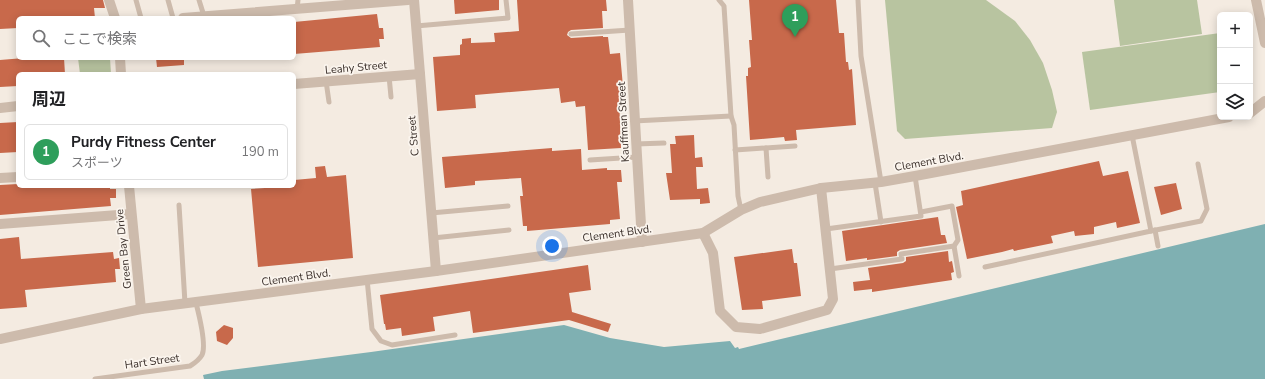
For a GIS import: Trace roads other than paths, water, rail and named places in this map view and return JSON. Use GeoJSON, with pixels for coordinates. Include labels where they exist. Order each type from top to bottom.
{"type":"FeatureCollection","features":[{"type":"Feature","properties":{"kind":"street"},"geometry":{"type":"LineString","coordinates":[[109,0],[114,16]]}},
{"type":"Feature","properties":{"kind":"street"},"geometry":{"type":"LineString","coordinates":[[204,16],[298,4],[408,0]]}},
{"type":"Feature","properties":{"kind":"street","name":"C Street"},"geometry":{"type":"LineString","coordinates":[[414,0],[436,271]]}},
{"type":"Feature","properties":{"kind":"street","name":"Kauffman Street"},"geometry":{"type":"LineString","coordinates":[[628,0],[642,242]]}},
{"type":"Feature","properties":{"kind":"street"},"geometry":{"type":"LineString","coordinates":[[1256,0],[1265,43]]}},
{"type":"Feature","properties":{"kind":"street"},"geometry":{"type":"LineString","coordinates":[[120,60],[121,72]]}},
{"type":"Feature","properties":{"kind":"street","name":"Leahy Street"},"geometry":{"type":"LineString","coordinates":[[296,84],[420,74]]}},
{"type":"Feature","properties":{"kind":"street"},"geometry":{"type":"LineString","coordinates":[[1253,111],[1265,101]]}},
{"type":"Feature","properties":{"kind":"street"},"geometry":{"type":"LineString","coordinates":[[0,108],[16,106]]}},
{"type":"Feature","properties":{"kind":"street","name":"Clement Blvd."},"geometry":{"type":"LineString","coordinates":[[0,339],[141,309],[436,271],[703,233],[741,210],[760,202],[821,188],[878,183],[1217,119]]}},
{"type":"Feature","properties":{"kind":"street"},"geometry":{"type":"LineString","coordinates":[[0,178],[16,177]]}},
{"type":"Feature","properties":{"kind":"street","name":"Green Bay Drive"},"geometry":{"type":"LineString","coordinates":[[128,188],[141,309]]}},
{"type":"Feature","properties":{"kind":"street"},"geometry":{"type":"LineString","coordinates":[[703,233],[713,253],[720,311],[736,327],[760,329],[827,310],[833,299],[821,188]]}},
{"type":"Feature","properties":{"kind":"street"},"geometry":{"type":"LineString","coordinates":[[0,224],[131,214]]}},
{"type":"Feature","properties":{"kind":"lane"},"geometry":{"type":"LineString","coordinates":[[136,0],[140,16]]}},
{"type":"Feature","properties":{"kind":"lane"},"geometry":{"type":"LineString","coordinates":[[168,0],[172,16]]}},
{"type":"Feature","properties":{"kind":"lane"},"geometry":{"type":"LineString","coordinates":[[199,0],[204,16]]}},
{"type":"Feature","properties":{"kind":"lane"},"geometry":{"type":"LineString","coordinates":[[416,26],[508,18],[506,0]]}},
{"type":"Feature","properties":{"kind":"lane"},"geometry":{"type":"LineString","coordinates":[[719,0],[724,6],[731,116],[734,125],[738,196],[741,210]]}},
{"type":"Feature","properties":{"kind":"lane"},"geometry":{"type":"LineString","coordinates":[[858,0],[861,56],[878,183],[880,222]]}},
{"type":"Feature","properties":{"kind":"lane"},"geometry":{"type":"LineString","coordinates":[[571,34],[630,30]]}},
{"type":"Feature","properties":{"kind":"lane"},"geometry":{"type":"LineString","coordinates":[[389,76],[391,97]]}},
{"type":"Feature","properties":{"kind":"lane"},"geometry":{"type":"LineString","coordinates":[[326,82],[329,102]]}},
{"type":"Feature","properties":{"kind":"lane"},"geometry":{"type":"LineString","coordinates":[[634,121],[731,116]]}},
{"type":"Feature","properties":{"kind":"lane"},"geometry":{"type":"LineString","coordinates":[[1132,135],[1153,231],[1158,246]]}},
{"type":"Feature","properties":{"kind":"lane"},"geometry":{"type":"LineString","coordinates":[[636,144],[664,143]]}},
{"type":"Feature","properties":{"kind":"lane"},"geometry":{"type":"LineString","coordinates":[[735,150],[795,146]]}},
{"type":"Feature","properties":{"kind":"lane"},"geometry":{"type":"LineString","coordinates":[[766,148],[768,177]]}},
{"type":"Feature","properties":{"kind":"lane"},"geometry":{"type":"LineString","coordinates":[[590,160],[637,157]]}},
{"type":"Feature","properties":{"kind":"lane"},"geometry":{"type":"LineString","coordinates":[[985,267],[1201,221],[1207,209],[1198,164]]}},
{"type":"Feature","properties":{"kind":"lane"},"geometry":{"type":"LineString","coordinates":[[826,229],[921,216],[915,176]]}},
{"type":"Feature","properties":{"kind":"lane"},"geometry":{"type":"LineString","coordinates":[[179,205],[185,304]]}},
{"type":"Feature","properties":{"kind":"lane"},"geometry":{"type":"LineString","coordinates":[[431,212],[508,206]]}},
{"type":"Feature","properties":{"kind":"lane"},"geometry":{"type":"LineString","coordinates":[[920,212],[952,206],[958,240],[954,246],[958,276]]}},
{"type":"Feature","properties":{"kind":"lane"},"geometry":{"type":"LineString","coordinates":[[433,238],[508,230]]}},
{"type":"Feature","properties":{"kind":"lane"},"geometry":{"type":"LineString","coordinates":[[830,269],[902,259],[901,254],[954,246]]}},
{"type":"Feature","properties":{"kind":"lane"},"geometry":{"type":"LineString","coordinates":[[367,279],[372,329],[381,341],[392,345],[455,335]]}},
{"type":"Feature","properties":{"kind":"lane","name":"Hart Street"},"geometry":{"type":"LineString","coordinates":[[95,379],[190,366],[199,360],[203,354],[204,345],[196,303]]}},
{"type":"Feature","properties":{"kind":"water"},"geometry":{"type":"Polygon","coordinates":[[[1265,224],[1265,379],[204,379],[203,375],[222,371],[564,325],[610,338],[664,347],[730,341],[735,348],[738,347],[739,349],[1265,224]]]}},
{"type":"Feature","properties":{"kind":"place","name":"Purdy Fitness Center"},"geometry":{"type":"Point","coordinates":[795,37]}}]}
